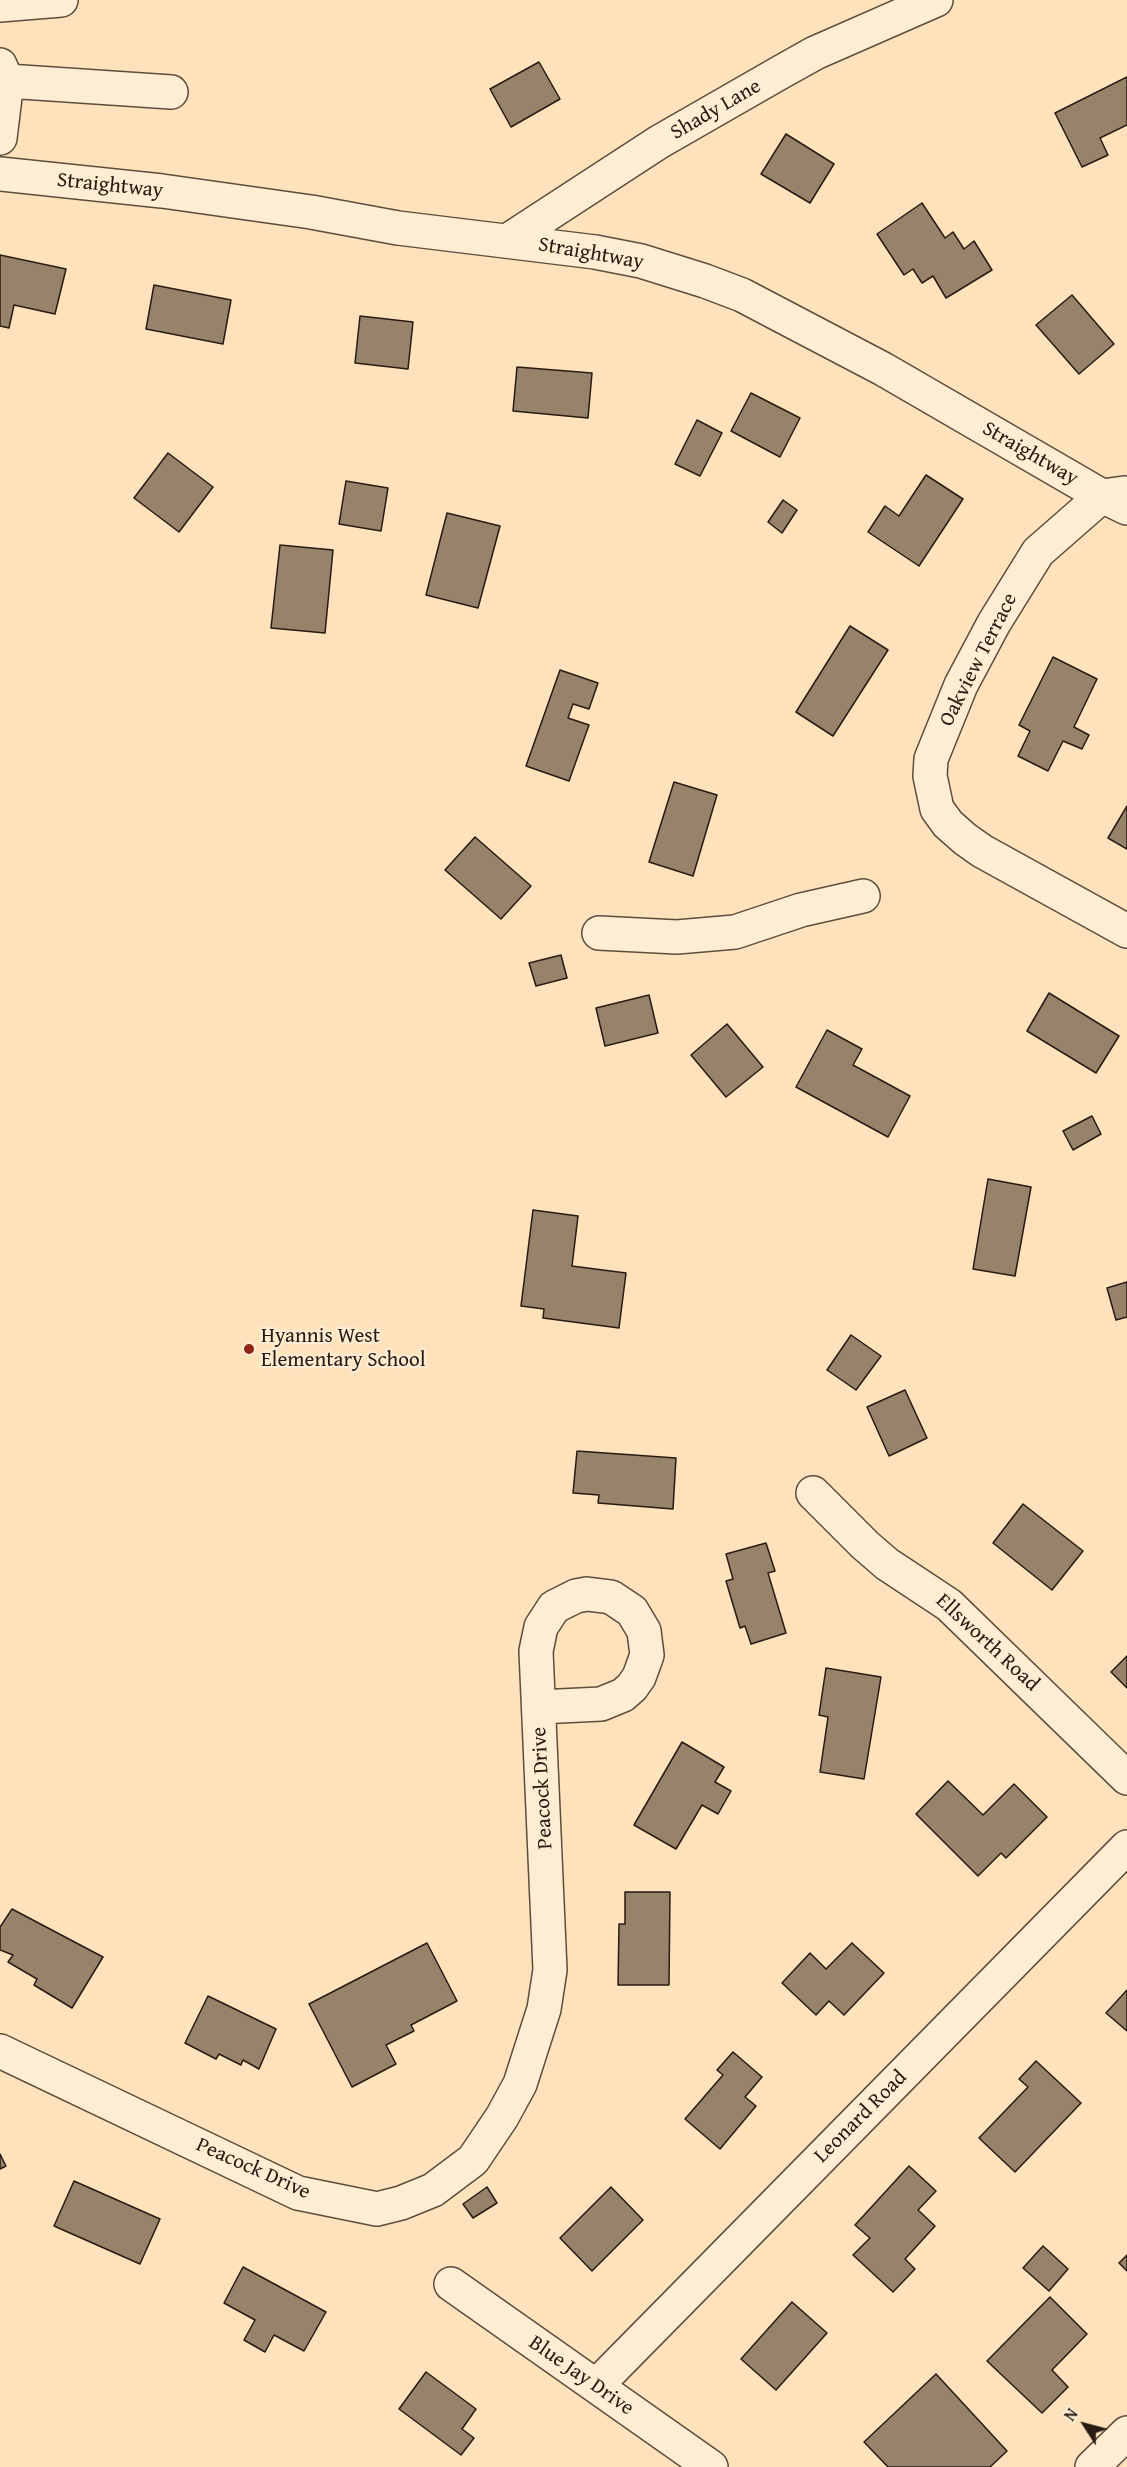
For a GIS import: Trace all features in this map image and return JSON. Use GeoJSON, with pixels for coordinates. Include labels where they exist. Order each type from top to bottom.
{"type":"FeatureCollection","features":[{"type":"Feature","properties":{"kind":"street"},"geometry":{"type":"LineString","coordinates":[[0,5],[61,0]]}},
{"type":"Feature","properties":{"kind":"street","name":"Shady Lane"},"geometry":{"type":"LineString","coordinates":[[507,241],[659,142],[790,67],[815,53],[936,0]]}},
{"type":"Feature","properties":{"kind":"street"},"geometry":{"type":"LineString","coordinates":[[0,138],[4,73],[171,92]]}},
{"type":"Feature","properties":{"kind":"street","name":"Straightway"},"geometry":{"type":"LineString","coordinates":[[0,174],[173,193],[311,212],[398,228],[594,252],[641,261],[705,281],[742,296],[883,369],[1119,499]]}},
{"type":"Feature","properties":{"kind":"street","name":"Oakview Terrace"},"geometry":{"type":"LineString","coordinates":[[1119,499],[1038,552],[994,623],[961,685],[931,759],[930,776],[937,809],[948,824],[965,839],[982,851],[1127,931]]}},
{"type":"Feature","properties":{"kind":"street"},"geometry":{"type":"LineString","coordinates":[[599,933],[677,937],[735,932],[801,910],[863,896]]}},
{"type":"Feature","properties":{"kind":"street","name":"Ellsworth Road"},"geometry":{"type":"LineString","coordinates":[[813,1493],[887,1564],[929,1590],[962,1617],[1127,1778]]}},
{"type":"Feature","properties":{"kind":"street","name":"Peacock Drive"},"geometry":{"type":"LineString","coordinates":[[0,2050],[298,2193],[377,2209],[401,2203],[433,2190],[474,2160],[502,2117],[520,2084],[544,2009],[550,1970],[539,1707]]}},
{"type":"Feature","properties":{"kind":"street","name":"Leonard Road"},"geometry":{"type":"LineString","coordinates":[[596,2386],[1127,1847]]}},
{"type":"Feature","properties":{"kind":"street","name":"Blue Jay Drive"},"geometry":{"type":"LineString","coordinates":[[451,2284],[711,2467]]}},
{"type":"Feature","properties":{"kind":"street"},"geometry":{"type":"LineString","coordinates":[[1092,2467],[1127,2433]]}},
{"type":"Feature","properties":{"kind":"building"},"geometry":{"type":"Polygon","coordinates":[[[539,62],[560,99],[511,127],[490,89],[539,62]]]}},
{"type":"Feature","properties":{"kind":"building"},"geometry":{"type":"Polygon","coordinates":[[[1127,77],[1127,125],[1100,138],[1108,155],[1082,167],[1055,113],[1127,77]]]}},
{"type":"Feature","properties":{"kind":"building"},"geometry":{"type":"Polygon","coordinates":[[[786,134],[834,164],[810,203],[761,174],[786,134]]]}},
{"type":"Feature","properties":{"kind":"building"},"geometry":{"type":"Polygon","coordinates":[[[922,203],[945,238],[953,232],[964,249],[974,241],[992,270],[946,298],[933,276],[922,283],[913,269],[904,275],[877,234],[922,203]]]}},
{"type":"Feature","properties":{"kind":"building"},"geometry":{"type":"Polygon","coordinates":[[[0,255],[66,269],[55,314],[14,305],[9,328],[0,326],[0,255]]]}},
{"type":"Feature","properties":{"kind":"building"},"geometry":{"type":"Polygon","coordinates":[[[154,285],[231,300],[223,344],[146,329],[154,285]]]}},
{"type":"Feature","properties":{"kind":"building"},"geometry":{"type":"Polygon","coordinates":[[[1072,295],[1114,344],[1079,374],[1036,325],[1072,295]]]}},
{"type":"Feature","properties":{"kind":"building"},"geometry":{"type":"Polygon","coordinates":[[[360,316],[413,322],[408,369],[355,363],[360,316]]]}},
{"type":"Feature","properties":{"kind":"building"},"geometry":{"type":"Polygon","coordinates":[[[517,367],[592,373],[588,418],[513,411],[517,367]]]}},
{"type":"Feature","properties":{"kind":"building"},"geometry":{"type":"Polygon","coordinates":[[[751,393],[800,418],[780,457],[731,431],[751,393]]]}},
{"type":"Feature","properties":{"kind":"building"},"geometry":{"type":"Polygon","coordinates":[[[697,420],[722,433],[700,476],[675,464],[697,420]]]}},
{"type":"Feature","properties":{"kind":"building"},"geometry":{"type":"Polygon","coordinates":[[[168,453],[213,487],[179,532],[134,498],[168,453]]]}},
{"type":"Feature","properties":{"kind":"building"},"geometry":{"type":"Polygon","coordinates":[[[926,475],[963,499],[919,566],[868,532],[885,506],[899,516],[926,475]]]}},
{"type":"Feature","properties":{"kind":"building"},"geometry":{"type":"Polygon","coordinates":[[[346,481],[388,488],[381,531],[339,524],[346,481]]]}},
{"type":"Feature","properties":{"kind":"building"},"geometry":{"type":"Polygon","coordinates":[[[783,500],[797,510],[782,533],[768,522],[783,500]]]}},
{"type":"Feature","properties":{"kind":"building"},"geometry":{"type":"Polygon","coordinates":[[[447,513],[500,526],[478,608],[426,595],[447,513]]]}},
{"type":"Feature","properties":{"kind":"building"},"geometry":{"type":"Polygon","coordinates":[[[280,545],[333,550],[325,633],[271,628],[280,545]]]}},
{"type":"Feature","properties":{"kind":"building"},"geometry":{"type":"Polygon","coordinates":[[[850,626],[888,650],[833,736],[796,712],[850,626]]]}},
{"type":"Feature","properties":{"kind":"building"},"geometry":{"type":"Polygon","coordinates":[[[1053,657],[1097,679],[1074,727],[1089,735],[1082,749],[1063,741],[1048,771],[1018,756],[1030,731],[1019,725],[1053,657]]]}},
{"type":"Feature","properties":{"kind":"building"},"geometry":{"type":"Polygon","coordinates":[[[560,670],[598,683],[589,709],[573,704],[568,718],[589,725],[569,781],[526,766],[560,670]]]}},
{"type":"Feature","properties":{"kind":"building"},"geometry":{"type":"Polygon","coordinates":[[[674,782],[717,795],[693,876],[649,862],[674,782]]]}},
{"type":"Feature","properties":{"kind":"building"},"geometry":{"type":"Polygon","coordinates":[[[1127,806],[1127,849],[1108,838],[1127,806]]]}},
{"type":"Feature","properties":{"kind":"building"},"geometry":{"type":"Polygon","coordinates":[[[475,837],[531,886],[501,919],[445,870],[475,837]]]}},
{"type":"Feature","properties":{"kind":"building"},"geometry":{"type":"Polygon","coordinates":[[[561,955],[567,978],[536,986],[529,963],[561,955]]]}},
{"type":"Feature","properties":{"kind":"building"},"geometry":{"type":"Polygon","coordinates":[[[1049,993],[1119,1036],[1096,1073],[1027,1031],[1049,993]]]}},
{"type":"Feature","properties":{"kind":"building"},"geometry":{"type":"Polygon","coordinates":[[[649,995],[658,1033],[605,1046],[596,1008],[649,995]]]}},
{"type":"Feature","properties":{"kind":"building"},"geometry":{"type":"Polygon","coordinates":[[[727,1024],[763,1067],[726,1097],[691,1055],[727,1024]]]}},
{"type":"Feature","properties":{"kind":"building"},"geometry":{"type":"Polygon","coordinates":[[[827,1030],[862,1049],[853,1065],[910,1096],[888,1137],[796,1087],[827,1030]]]}},
{"type":"Feature","properties":{"kind":"building"},"geometry":{"type":"Polygon","coordinates":[[[1092,1116],[1101,1134],[1073,1150],[1063,1131],[1092,1116]]]}},
{"type":"Feature","properties":{"kind":"building"},"geometry":{"type":"Polygon","coordinates":[[[988,1179],[1031,1187],[1015,1276],[973,1269],[988,1179]]]}},
{"type":"Feature","properties":{"kind":"building"},"geometry":{"type":"Polygon","coordinates":[[[533,1210],[578,1216],[572,1266],[626,1273],[619,1328],[543,1318],[544,1309],[521,1306],[533,1210]]]}},
{"type":"Feature","properties":{"kind":"building"},"geometry":{"type":"Polygon","coordinates":[[[1127,1282],[1127,1317],[1116,1320],[1107,1288],[1127,1282]]]}},
{"type":"Feature","properties":{"kind":"building"},"geometry":{"type":"Polygon","coordinates":[[[851,1335],[881,1356],[856,1390],[827,1370],[851,1335]]]}},
{"type":"Feature","properties":{"kind":"building"},"geometry":{"type":"Polygon","coordinates":[[[905,1390],[927,1438],[889,1456],[867,1407],[905,1390]]]}},
{"type":"Feature","properties":{"kind":"building"},"geometry":{"type":"Polygon","coordinates":[[[577,1451],[676,1458],[673,1509],[598,1503],[599,1495],[573,1493],[577,1451]]]}},
{"type":"Feature","properties":{"kind":"building"},"geometry":{"type":"Polygon","coordinates":[[[1023,1504],[1083,1551],[1052,1590],[993,1543],[1023,1504]]]}},
{"type":"Feature","properties":{"kind":"building"},"geometry":{"type":"Polygon","coordinates":[[[766,1543],[775,1571],[768,1573],[786,1633],[751,1644],[745,1626],[740,1628],[726,1581],[733,1579],[726,1554],[766,1543]]]}},
{"type":"Feature","properties":{"kind":"building"},"geometry":{"type":"Polygon","coordinates":[[[1127,1656],[1127,1688],[1111,1672],[1127,1656]]]}},
{"type":"Feature","properties":{"kind":"building"},"geometry":{"type":"Polygon","coordinates":[[[826,1668],[881,1677],[864,1779],[820,1772],[828,1717],[819,1715],[826,1668]]]}},
{"type":"Feature","properties":{"kind":"building"},"geometry":{"type":"Polygon","coordinates":[[[682,1742],[724,1767],[715,1782],[731,1791],[718,1814],[702,1805],[676,1849],[634,1825],[682,1742]]]}},
{"type":"Feature","properties":{"kind":"building"},"geometry":{"type":"Polygon","coordinates":[[[948,1781],[983,1815],[1014,1784],[1047,1817],[1006,1858],[1001,1853],[978,1876],[916,1814],[948,1781]]]}},
{"type":"Feature","properties":{"kind":"building"},"geometry":{"type":"Polygon","coordinates":[[[625,1892],[670,1892],[669,1985],[618,1985],[619,1924],[625,1924],[625,1892]]]}},
{"type":"Feature","properties":{"kind":"building"},"geometry":{"type":"Polygon","coordinates":[[[12,1909],[103,1957],[72,2008],[34,1985],[37,1979],[8,1962],[13,1955],[0,1950],[0,1927],[12,1909]]]}},
{"type":"Feature","properties":{"kind":"building"},"geometry":{"type":"Polygon","coordinates":[[[427,1943],[457,2001],[411,2025],[414,2031],[386,2045],[396,2064],[352,2087],[309,2004],[427,1943]]]}},
{"type":"Feature","properties":{"kind":"building"},"geometry":{"type":"Polygon","coordinates":[[[852,1943],[884,1973],[844,2015],[829,2001],[816,2015],[782,1983],[810,1953],[826,1969],[852,1943]]]}},
{"type":"Feature","properties":{"kind":"building"},"geometry":{"type":"Polygon","coordinates":[[[1127,1990],[1127,2031],[1106,2013],[1127,1990]]]}},
{"type":"Feature","properties":{"kind":"building"},"geometry":{"type":"Polygon","coordinates":[[[208,1996],[276,2029],[259,2069],[243,2060],[241,2065],[219,2054],[216,2059],[185,2043],[208,1996]]]}},
{"type":"Feature","properties":{"kind":"building"},"geometry":{"type":"Polygon","coordinates":[[[733,2052],[762,2077],[745,2097],[756,2106],[720,2149],[685,2119],[723,2075],[717,2070],[733,2052]]]}},
{"type":"Feature","properties":{"kind":"building"},"geometry":{"type":"Polygon","coordinates":[[[1036,2061],[1081,2103],[1015,2172],[979,2138],[1028,2087],[1019,2079],[1036,2061]]]}},
{"type":"Feature","properties":{"kind":"building"},"geometry":{"type":"Polygon","coordinates":[[[0,2154],[6,2166],[0,2169],[0,2154]]]}},
{"type":"Feature","properties":{"kind":"building"},"geometry":{"type":"Polygon","coordinates":[[[909,2166],[936,2191],[918,2210],[935,2226],[905,2259],[915,2269],[893,2292],[853,2255],[870,2238],[855,2225],[909,2166]]]}},
{"type":"Feature","properties":{"kind":"building"},"geometry":{"type":"Polygon","coordinates":[[[74,2181],[160,2219],[140,2264],[54,2226],[74,2181]]]}},
{"type":"Feature","properties":{"kind":"building"},"geometry":{"type":"Polygon","coordinates":[[[487,2187],[497,2203],[473,2218],[463,2204],[487,2187]]]}},
{"type":"Feature","properties":{"kind":"building"},"geometry":{"type":"Polygon","coordinates":[[[611,2187],[643,2220],[592,2271],[560,2238],[611,2187]]]}},
{"type":"Feature","properties":{"kind":"building"},"geometry":{"type":"Polygon","coordinates":[[[1043,2246],[1068,2269],[1049,2291],[1023,2268],[1043,2246]]]}},
{"type":"Feature","properties":{"kind":"building"},"geometry":{"type":"Polygon","coordinates":[[[1127,2255],[1127,2271],[1119,2263],[1127,2255]]]}},
{"type":"Feature","properties":{"kind":"building"},"geometry":{"type":"Polygon","coordinates":[[[243,2267],[326,2312],[304,2351],[274,2335],[265,2352],[244,2340],[255,2320],[224,2303],[243,2267]]]}},
{"type":"Feature","properties":{"kind":"building"},"geometry":{"type":"Polygon","coordinates":[[[1050,2297],[1087,2334],[1052,2370],[1068,2387],[1042,2413],[987,2361],[1050,2297]]]}},
{"type":"Feature","properties":{"kind":"building"},"geometry":{"type":"Polygon","coordinates":[[[792,2302],[827,2333],[776,2390],[741,2359],[792,2302]]]}},
{"type":"Feature","properties":{"kind":"building"},"geometry":{"type":"Polygon","coordinates":[[[426,2372],[476,2409],[462,2429],[474,2438],[461,2455],[399,2409],[426,2372]]]}},
{"type":"Feature","properties":{"kind":"building"},"geometry":{"type":"Polygon","coordinates":[[[936,2374],[1007,2451],[990,2467],[888,2467],[864,2442],[936,2374]]]}},
{"type":"Feature","properties":{"kind":"place","name":"Hyannis West Elementary School"},"geometry":{"type":"Point","coordinates":[249,1349]}}]}
